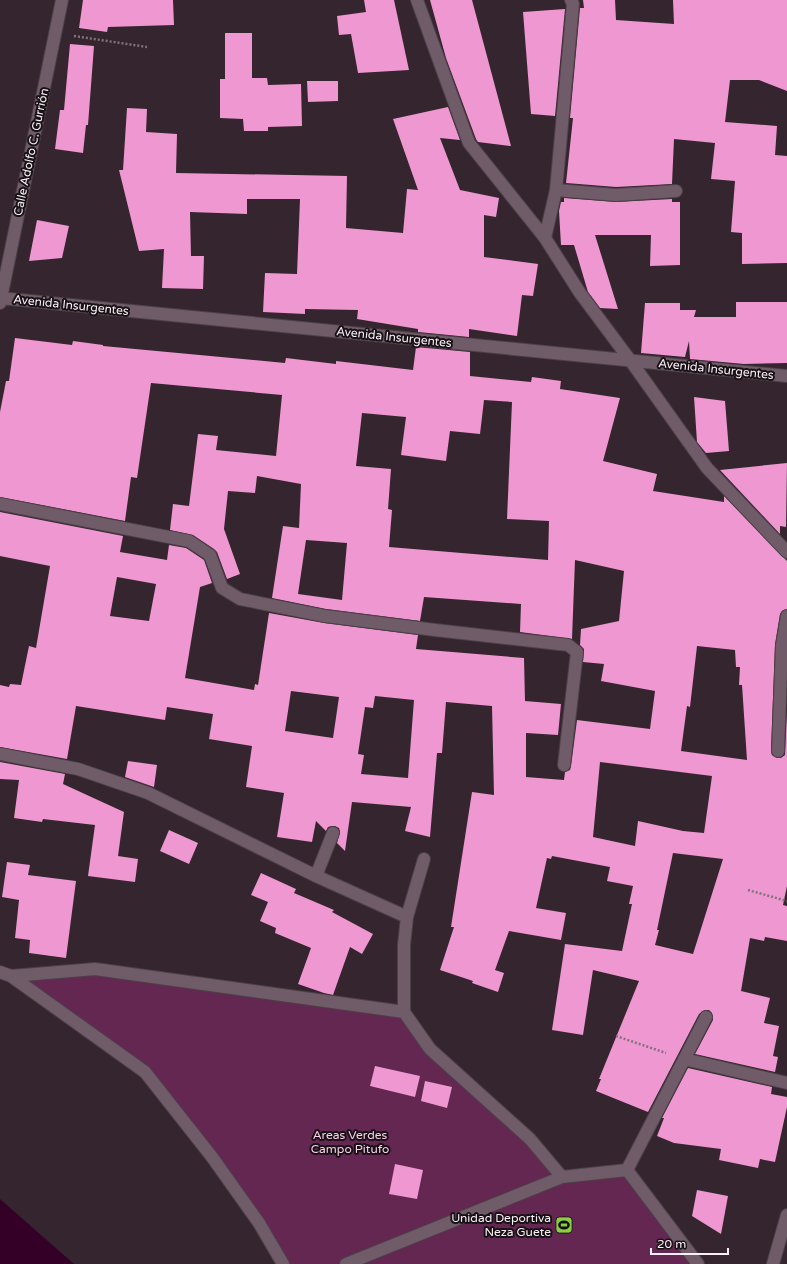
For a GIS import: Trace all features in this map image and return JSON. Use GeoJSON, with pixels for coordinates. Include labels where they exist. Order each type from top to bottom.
{"type":"FeatureCollection","features":[{"type":"Feature","properties":{"kind":"street","name":"Calle Adolfo C. Gurrión"},"geometry":{"type":"LineString","coordinates":[[0,300],[62,0]]}},
{"type":"Feature","properties":{"kind":"street"},"geometry":{"type":"LineString","coordinates":[[417,0],[469,143],[545,238],[580,293],[707,468],[787,552]]}},
{"type":"Feature","properties":{"kind":"street"},"geometry":{"type":"LineString","coordinates":[[545,238],[556,190],[573,4],[571,0]]}},
{"type":"Feature","properties":{"kind":"street"},"geometry":{"type":"LineString","coordinates":[[556,190],[616,194],[676,191]]}},
{"type":"Feature","properties":{"kind":"street","name":"Avenida Insurgentes"},"geometry":{"type":"LineString","coordinates":[[0,300],[787,376]]}},
{"type":"Feature","properties":{"kind":"street"},"geometry":{"type":"LineString","coordinates":[[0,504],[189,541],[210,555],[222,588],[240,599],[325,616],[568,645],[577,652],[564,765]]}},
{"type":"Feature","properties":{"kind":"street"},"geometry":{"type":"LineString","coordinates":[[778,751],[782,645],[787,616]]}},
{"type":"Feature","properties":{"kind":"street"},"geometry":{"type":"LineString","coordinates":[[0,754],[78,769],[148,793],[316,876],[407,917]]}},
{"type":"Feature","properties":{"kind":"street"},"geometry":{"type":"LineString","coordinates":[[316,876],[333,833]]}},
{"type":"Feature","properties":{"kind":"street"},"geometry":{"type":"LineString","coordinates":[[424,859],[407,917],[404,945],[404,1012],[430,1049],[530,1139],[562,1177]]}},
{"type":"Feature","properties":{"kind":"street"},"geometry":{"type":"LineString","coordinates":[[5,974],[95,969],[404,1012]]}},
{"type":"Feature","properties":{"kind":"street"},"geometry":{"type":"LineString","coordinates":[[5,974],[145,1072],[212,1157],[259,1223],[283,1264]]}},
{"type":"Feature","properties":{"kind":"street"},"geometry":{"type":"LineString","coordinates":[[628,1170],[706,1017]]}},
{"type":"Feature","properties":{"kind":"street"},"geometry":{"type":"LineString","coordinates":[[684,1059],[787,1083]]}},
{"type":"Feature","properties":{"kind":"street"},"geometry":{"type":"LineString","coordinates":[[346,1264],[562,1177],[628,1170]]}},
{"type":"Feature","properties":{"kind":"street"},"geometry":{"type":"LineString","coordinates":[[628,1170],[698,1264]]}},
{"type":"Feature","properties":{"kind":"street"},"geometry":{"type":"LineString","coordinates":[[773,1264],[787,1215]]}},
{"type":"Feature","properties":{"kind":"path"},"geometry":{"type":"LineString","coordinates":[[56,33],[147,47]]}},
{"type":"Feature","properties":{"kind":"path"},"geometry":{"type":"LineString","coordinates":[[748,890],[787,901]]}},
{"type":"Feature","properties":{"kind":"path"},"geometry":{"type":"LineString","coordinates":[[616,1036],[684,1059]]}},
{"type":"Feature","properties":{"kind":"green space","name":"Areas Verdes Campo Pitufo"},"geometry":{"type":"Polygon","coordinates":[[[95,969],[404,1012],[430,1049],[562,1177],[627,1170],[699,1264],[283,1264],[145,1072],[11,976],[95,969]]]}},
{"type":"Feature","properties":{"kind":"shaded area"},"geometry":{"type":"Polygon","coordinates":[[[0,1199],[74,1264],[0,1264],[0,1199]]]}},
{"type":"Feature","properties":{"kind":"building"},"geometry":{"type":"Polygon","coordinates":[[[83,0],[173,0],[174,25],[108,27],[107,32],[79,28],[83,0]]]}},
{"type":"Feature","properties":{"kind":"building"},"geometry":{"type":"Polygon","coordinates":[[[364,0],[394,0],[409,70],[358,73],[351,34],[339,35],[337,16],[366,12],[364,0]]]}},
{"type":"Feature","properties":{"kind":"building"},"geometry":{"type":"Polygon","coordinates":[[[430,0],[472,0],[511,146],[478,142],[476,139],[446,58],[430,0]]]}},
{"type":"Feature","properties":{"kind":"building"},"geometry":{"type":"Polygon","coordinates":[[[583,0],[615,0],[616,20],[674,24],[673,0],[787,0],[787,91],[759,80],[730,80],[725,122],[777,126],[775,155],[787,156],[787,263],[742,264],[742,233],[731,232],[735,181],[711,179],[715,143],[674,139],[672,184],[616,187],[566,183],[573,118],[570,118],[580,8],[584,8],[583,0]]]}},
{"type":"Feature","properties":{"kind":"building"},"geometry":{"type":"Polygon","coordinates":[[[565,9],[555,116],[531,114],[523,12],[565,9]]]}},
{"type":"Feature","properties":{"kind":"building"},"geometry":{"type":"Polygon","coordinates":[[[225,33],[252,33],[252,78],[267,78],[268,85],[301,84],[302,126],[268,127],[268,131],[244,131],[243,119],[220,118],[220,79],[225,79],[225,33]]]}},
{"type":"Feature","properties":{"kind":"building"},"geometry":{"type":"Polygon","coordinates":[[[70,44],[94,46],[88,125],[86,125],[83,153],[55,149],[60,110],[64,110],[70,44]]]}},
{"type":"Feature","properties":{"kind":"building"},"geometry":{"type":"Polygon","coordinates":[[[307,81],[338,81],[338,101],[308,102],[307,81]]]}},
{"type":"Feature","properties":{"kind":"building"},"geometry":{"type":"Polygon","coordinates":[[[448,107],[460,140],[440,138],[460,190],[499,198],[496,217],[484,215],[484,257],[538,264],[533,296],[522,295],[517,336],[469,329],[469,337],[418,332],[418,329],[357,319],[358,310],[305,309],[305,314],[263,312],[265,273],[297,274],[300,199],[247,199],[247,214],[190,212],[191,256],[204,256],[203,289],[162,288],[164,249],[139,251],[119,170],[123,170],[127,108],[147,109],[146,132],[177,134],[176,173],[347,176],[346,228],[403,233],[407,189],[418,190],[393,119],[448,107]]]}},
{"type":"Feature","properties":{"kind":"building"},"geometry":{"type":"Polygon","coordinates":[[[564,198],[616,202],[672,199],[672,202],[680,202],[680,265],[650,266],[651,235],[595,235],[618,309],[600,308],[588,292],[574,245],[561,245],[559,211],[561,202],[564,202],[564,198]]]}},
{"type":"Feature","properties":{"kind":"building"},"geometry":{"type":"Polygon","coordinates":[[[37,220],[69,226],[62,258],[29,261],[37,220]]]}},
{"type":"Feature","properties":{"kind":"building"},"geometry":{"type":"Polygon","coordinates":[[[736,302],[787,302],[787,363],[744,364],[690,359],[689,341],[685,357],[641,353],[645,303],[680,303],[680,310],[696,310],[694,317],[736,317],[736,302]]]}},
{"type":"Feature","properties":{"kind":"building"},"geometry":{"type":"Polygon","coordinates":[[[15,338],[72,345],[73,341],[103,346],[285,363],[286,358],[336,364],[336,361],[413,370],[416,347],[470,352],[470,376],[531,382],[532,377],[561,381],[560,389],[620,398],[603,461],[657,474],[653,491],[724,502],[724,496],[787,561],[787,609],[782,611],[780,614],[775,645],[771,751],[772,755],[777,758],[781,758],[785,755],[787,711],[787,886],[783,905],[787,906],[787,941],[765,937],[764,941],[750,938],[741,991],[770,998],[764,1023],[779,1026],[773,1056],[778,1057],[775,1072],[695,1054],[713,1020],[712,1013],[709,1010],[705,1010],[699,1014],[648,1112],[596,1091],[601,1079],[599,1079],[639,981],[593,970],[583,1035],[552,1030],[565,944],[622,951],[632,904],[629,904],[633,886],[607,881],[610,867],[552,856],[551,859],[547,858],[536,908],[566,913],[561,940],[509,931],[495,970],[504,973],[498,992],[472,983],[473,981],[440,970],[454,927],[451,927],[472,792],[494,795],[492,706],[446,702],[442,753],[437,753],[430,837],[405,831],[411,807],[352,802],[345,851],[337,843],[340,832],[339,828],[332,826],[328,827],[326,831],[316,821],[312,842],[277,837],[284,793],[246,787],[252,746],[209,739],[213,714],[167,707],[165,720],[76,706],[67,759],[0,747],[0,685],[9,687],[10,684],[21,685],[29,646],[36,648],[50,566],[0,556],[0,512],[123,536],[120,552],[167,560],[169,545],[186,548],[204,560],[212,583],[200,587],[185,678],[254,690],[255,684],[258,685],[269,613],[324,623],[418,635],[416,649],[524,658],[525,701],[561,704],[558,735],[526,733],[526,777],[564,780],[565,772],[570,770],[571,766],[577,720],[650,729],[655,691],[601,681],[604,664],[583,662],[584,649],[580,645],[581,629],[619,621],[624,571],[575,560],[572,639],[520,632],[521,604],[424,597],[420,621],[326,609],[272,598],[283,526],[299,528],[301,484],[257,476],[255,493],[228,491],[224,529],[240,574],[227,579],[217,552],[214,549],[193,535],[170,530],[173,504],[189,506],[198,434],[218,436],[216,450],[276,456],[282,395],[151,383],[137,478],[131,477],[125,521],[0,497],[0,412],[6,381],[9,381],[15,338]],[[484,400],[480,434],[450,431],[446,461],[401,455],[406,417],[362,413],[356,466],[391,469],[388,509],[392,510],[389,547],[548,560],[549,521],[507,519],[512,402],[484,400]],[[306,540],[298,594],[342,600],[347,543],[306,540]],[[117,577],[110,616],[149,621],[156,584],[117,577]],[[697,646],[690,707],[687,706],[681,751],[747,760],[742,685],[739,685],[740,667],[736,667],[735,650],[697,646]],[[291,691],[285,731],[333,738],[339,697],[291,691]],[[375,696],[373,708],[365,707],[358,754],[364,755],[361,774],[408,778],[414,700],[375,696]],[[600,762],[593,837],[635,846],[638,821],[683,831],[704,833],[712,776],[600,762]],[[673,853],[657,930],[659,930],[655,945],[693,954],[723,859],[673,853]]]}},
{"type":"Feature","properties":{"kind":"building"},"geometry":{"type":"Polygon","coordinates":[[[694,397],[725,401],[729,451],[706,453],[697,442],[694,397]]]}},
{"type":"Feature","properties":{"kind":"building"},"geometry":{"type":"Polygon","coordinates":[[[787,463],[786,527],[780,526],[780,534],[720,470],[787,463]]]}},
{"type":"Feature","properties":{"kind":"building"},"geometry":{"type":"Polygon","coordinates":[[[128,761],[157,765],[154,787],[125,777],[128,761]]]}},
{"type":"Feature","properties":{"kind":"building"},"geometry":{"type":"Polygon","coordinates":[[[0,762],[65,774],[63,784],[124,812],[118,856],[138,859],[135,882],[88,876],[95,825],[43,819],[42,822],[14,818],[19,780],[0,779],[0,762]]]}},
{"type":"Feature","properties":{"kind":"building"},"geometry":{"type":"Polygon","coordinates":[[[169,830],[198,843],[189,864],[160,851],[169,830]]]}},
{"type":"Feature","properties":{"kind":"building"},"geometry":{"type":"Polygon","coordinates":[[[7,862],[30,865],[28,875],[76,881],[66,958],[29,953],[30,940],[15,938],[19,900],[2,897],[7,862]]]}},
{"type":"Feature","properties":{"kind":"building"},"geometry":{"type":"Polygon","coordinates":[[[261,873],[296,889],[294,893],[334,910],[332,912],[373,934],[362,954],[350,947],[333,995],[298,984],[311,948],[275,933],[276,928],[260,921],[268,902],[251,895],[261,873]]]}},
{"type":"Feature","properties":{"kind":"building"},"geometry":{"type":"Polygon","coordinates":[[[375,1066],[420,1076],[415,1097],[370,1086],[375,1066]]]}},
{"type":"Feature","properties":{"kind":"building"},"geometry":{"type":"Polygon","coordinates":[[[688,1068],[772,1087],[771,1094],[787,1097],[787,1107],[775,1162],[760,1159],[758,1168],[719,1160],[721,1149],[674,1143],[657,1136],[664,1118],[662,1118],[688,1068]]]}},
{"type":"Feature","properties":{"kind":"building"},"geometry":{"type":"Polygon","coordinates":[[[425,1081],[452,1087],[447,1108],[421,1101],[425,1081]]]}},
{"type":"Feature","properties":{"kind":"building"},"geometry":{"type":"Polygon","coordinates":[[[395,1164],[423,1170],[417,1199],[389,1194],[395,1164]]]}},
{"type":"Feature","properties":{"kind":"building"},"geometry":{"type":"Polygon","coordinates":[[[697,1190],[728,1196],[721,1234],[692,1216],[697,1190]]]}},
{"type":"Feature","properties":{"kind":"place","name":"Unidad Deportiva Neza Guete"},"geometry":{"type":"Point","coordinates":[564,1225]}}]}
